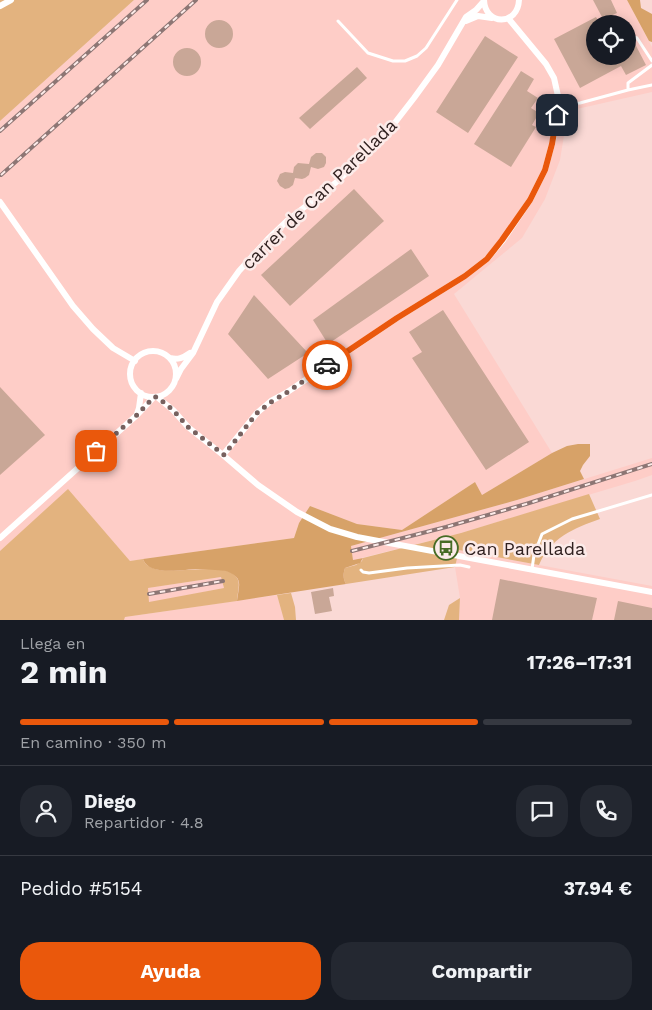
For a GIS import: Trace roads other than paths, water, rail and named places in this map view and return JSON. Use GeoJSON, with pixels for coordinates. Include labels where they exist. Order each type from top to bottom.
{"type":"FeatureCollection","features":[{"type":"Feature","properties":{"kind":"street"},"geometry":{"type":"LineString","coordinates":[[0,6],[11,0]]}},
{"type":"Feature","properties":{"kind":"street"},"geometry":{"type":"LineString","coordinates":[[461,25],[470,18],[478,16],[502,20],[513,16],[519,6],[519,0]]}},
{"type":"Feature","properties":{"kind":"street"},"geometry":{"type":"LineString","coordinates":[[484,1],[487,12],[496,19]]}},
{"type":"Feature","properties":{"kind":"street","name":"carrer de Can Parellada"},"geometry":{"type":"LineString","coordinates":[[176,379],[200,340],[217,302],[239,271],[288,220],[338,180],[390,129],[438,65],[466,18],[484,1]]}},
{"type":"Feature","properties":{"kind":"street"},"geometry":{"type":"LineString","coordinates":[[516,11],[516,19],[523,35]]}},
{"type":"Feature","properties":{"kind":"street"},"geometry":{"type":"LineString","coordinates":[[224,455],[257,413],[271,402],[397,318],[465,276],[487,259],[530,200],[545,170],[552,144],[558,104],[557,89],[554,78],[546,64],[508,18]]}},
{"type":"Feature","properties":{"kind":"street"},"geometry":{"type":"LineString","coordinates":[[0,202],[73,306],[113,348],[135,361]]}},
{"type":"Feature","properties":{"kind":"street","name":"carrer de Can Parellada"},"geometry":{"type":"LineString","coordinates":[[169,358],[176,360],[185,357],[192,352],[200,340]]}},
{"type":"Feature","properties":{"kind":"street"},"geometry":{"type":"LineString","coordinates":[[147,352],[155,352],[163,353],[169,358],[174,364],[176,379],[168,392],[156,397],[147,396],[135,388],[130,375],[135,361],[140,356],[147,352]]}},
{"type":"Feature","properties":{"kind":"street"},"geometry":{"type":"LineString","coordinates":[[168,392],[170,403],[178,416]]}},
{"type":"Feature","properties":{"kind":"street"},"geometry":{"type":"LineString","coordinates":[[137,415],[141,393]]}},
{"type":"Feature","properties":{"kind":"street"},"geometry":{"type":"LineString","coordinates":[[0,538],[156,397]]}},
{"type":"Feature","properties":{"kind":"street"},"geometry":{"type":"LineString","coordinates":[[156,397],[188,427],[258,485],[296,512],[330,529],[357,537],[652,592]]}},
{"type":"Feature","properties":{"kind":"lane"},"geometry":{"type":"LineString","coordinates":[[338,21],[368,53],[393,61],[405,61],[417,56],[426,48],[457,0]]}},
{"type":"Feature","properties":{"kind":"lane"},"geometry":{"type":"LineString","coordinates":[[636,38],[652,61]]}},
{"type":"Feature","properties":{"kind":"lane"},"geometry":{"type":"LineString","coordinates":[[628,90],[628,83],[652,66]]}},
{"type":"Feature","properties":{"kind":"lane"},"geometry":{"type":"LineString","coordinates":[[558,104],[580,103],[652,85]]}},
{"type":"Feature","properties":{"kind":"lane"},"geometry":{"type":"LineString","coordinates":[[532,570],[534,555],[542,534],[572,519],[652,495]]}},
{"type":"Feature","properties":{"kind":"lane"},"geometry":{"type":"LineString","coordinates":[[361,570],[369,574],[407,568],[460,565],[469,567]]}},
{"type":"Feature","properties":{"kind":"railway"},"geometry":{"type":"LineString","coordinates":[[0,131],[147,0]]}},
{"type":"Feature","properties":{"kind":"railway"},"geometry":{"type":"LineString","coordinates":[[1,175],[196,0]]}},
{"type":"Feature","properties":{"kind":"railway"},"geometry":{"type":"LineString","coordinates":[[352,551],[526,504],[652,464]]}},
{"type":"Feature","properties":{"kind":"railway"},"geometry":{"type":"LineString","coordinates":[[149,594],[223,581]]}},
{"type":"Feature","properties":{"kind":"place","name":"Can Parellada"},"geometry":{"type":"Point","coordinates":[446,548]}}]}
